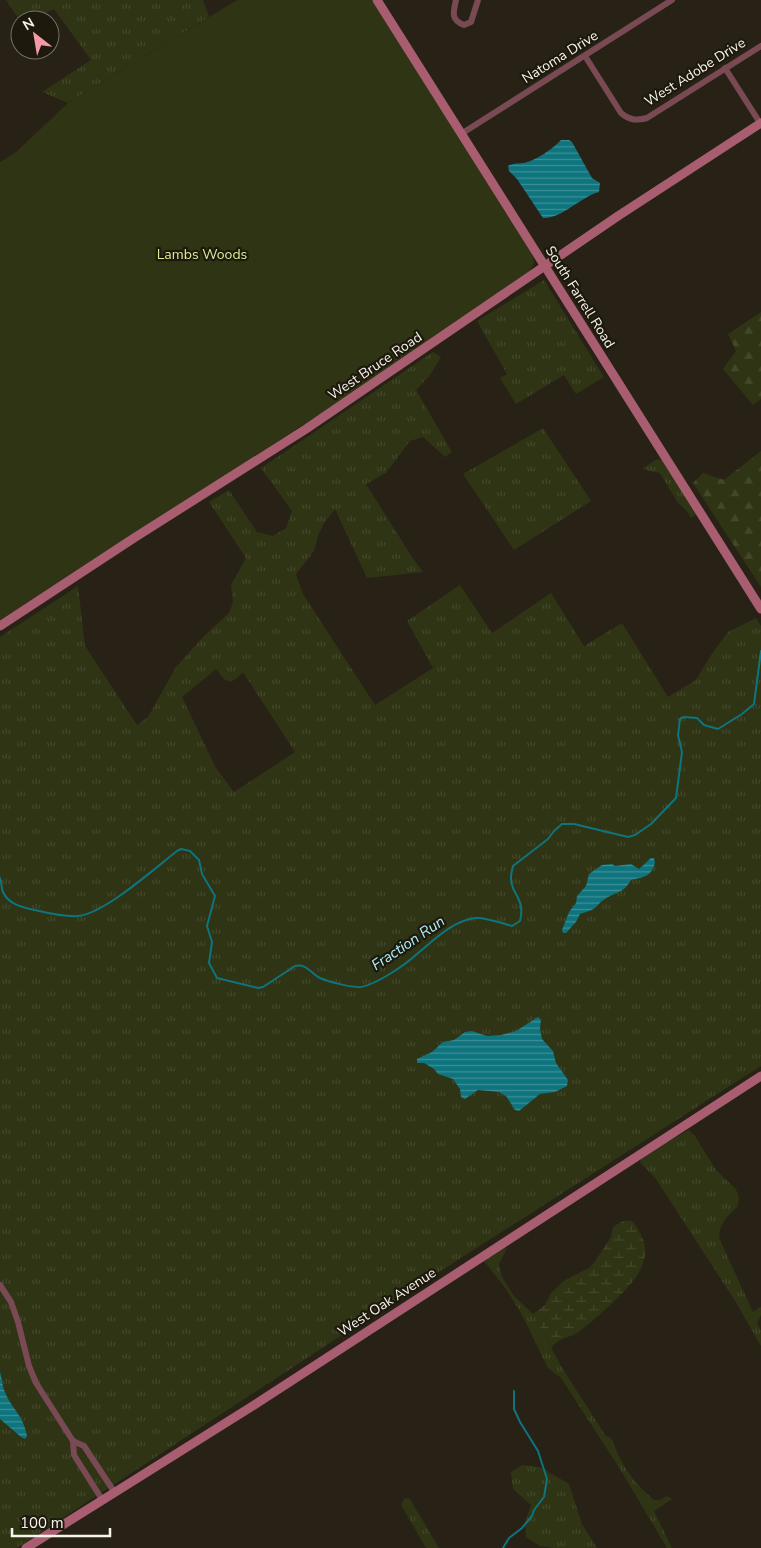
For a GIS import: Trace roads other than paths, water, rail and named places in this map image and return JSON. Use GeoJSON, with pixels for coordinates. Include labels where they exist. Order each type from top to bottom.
{"type":"FeatureCollection","features":[{"type":"Feature","properties":{"kind":"street","name":"South Farrell Road"},"geometry":{"type":"LineString","coordinates":[[377,0],[761,609]]}},
{"type":"Feature","properties":{"kind":"street"},"geometry":{"type":"LineString","coordinates":[[456,0],[453,12],[454,18],[457,23],[464,25],[471,22],[478,0]]}},
{"type":"Feature","properties":{"kind":"street","name":"Natoma Drive"},"geometry":{"type":"LineString","coordinates":[[461,134],[672,0]]}},
{"type":"Feature","properties":{"kind":"street","name":"West Adobe Drive"},"geometry":{"type":"LineString","coordinates":[[585,56],[621,113],[626,117],[636,120],[647,118],[761,46]]}},
{"type":"Feature","properties":{"kind":"street"},"geometry":{"type":"LineString","coordinates":[[726,68],[760,123]]}},
{"type":"Feature","properties":{"kind":"street","name":"West Bruce Road"},"geometry":{"type":"LineString","coordinates":[[0,626],[306,429],[545,266],[760,123]]}},
{"type":"Feature","properties":{"kind":"street","name":"West Oak Avenue"},"geometry":{"type":"LineString","coordinates":[[26,1548],[251,1407],[761,1076]]}},
{"type":"Feature","properties":{"kind":"street"},"geometry":{"type":"LineString","coordinates":[[0,1285],[11,1302],[29,1366],[36,1383],[73,1441],[74,1455],[103,1501]]}},
{"type":"Feature","properties":{"kind":"street"},"geometry":{"type":"LineString","coordinates":[[73,1441],[84,1446],[115,1493]]}},
{"type":"Feature","properties":{"kind":"water"},"geometry":{"type":"Polygon","coordinates":[[[561,140],[572,142],[592,178],[600,183],[599,192],[585,198],[564,212],[543,218],[517,179],[509,171],[508,166],[533,160],[549,151],[561,140]]]}},
{"type":"Feature","properties":{"kind":"water"},"geometry":{"type":"Polygon","coordinates":[[[651,858],[654,858],[655,863],[649,874],[631,880],[622,890],[604,900],[593,910],[580,914],[576,922],[566,933],[563,933],[562,930],[569,912],[576,903],[577,896],[586,886],[589,874],[602,865],[612,864],[615,866],[631,864],[639,869],[651,858]]]}},
{"type":"Feature","properties":{"kind":"water"},"geometry":{"type":"Polygon","coordinates":[[[538,1017],[541,1020],[542,1039],[553,1051],[556,1063],[568,1080],[567,1086],[555,1092],[540,1094],[519,1111],[515,1110],[506,1096],[499,1092],[478,1090],[465,1099],[461,1097],[460,1089],[453,1079],[438,1074],[424,1063],[417,1063],[417,1059],[432,1052],[443,1042],[454,1040],[465,1032],[472,1031],[487,1036],[501,1035],[516,1031],[538,1017]]]}},
{"type":"Feature","properties":{"kind":"water"},"geometry":{"type":"Polygon","coordinates":[[[0,1372],[5,1392],[23,1423],[27,1436],[25,1439],[0,1419],[0,1372]]]}},
{"type":"Feature","properties":{"kind":"waterway","name":"Fraction Run"},"geometry":{"type":"LineString","coordinates":[[0,878],[3,892],[14,903],[54,914],[78,916],[89,913],[115,899],[177,851],[181,849],[190,851],[199,860],[202,874],[215,896],[207,926],[212,942],[209,963],[217,978],[258,988],[263,987],[299,965],[306,967],[320,978],[329,981],[352,987],[368,985],[398,968],[443,932],[458,923],[479,918],[512,926],[520,921],[520,901],[511,883],[513,866],[548,839],[562,824],[574,824],[628,837],[635,835],[651,824],[676,798],[682,752],[678,735],[680,719],[684,717],[697,718],[704,725],[718,729],[754,704],[761,651]]}},
{"type":"Feature","properties":{"kind":"waterway"},"geometry":{"type":"LineString","coordinates":[[503,1548],[509,1538],[522,1528],[532,1516],[534,1510],[544,1497],[547,1479],[538,1451],[514,1409],[514,1391]]}},
{"type":"Feature","properties":{"kind":"park label","name":"Lambs Woods"},"geometry":{"type":"Point","coordinates":[202,254]}}]}
